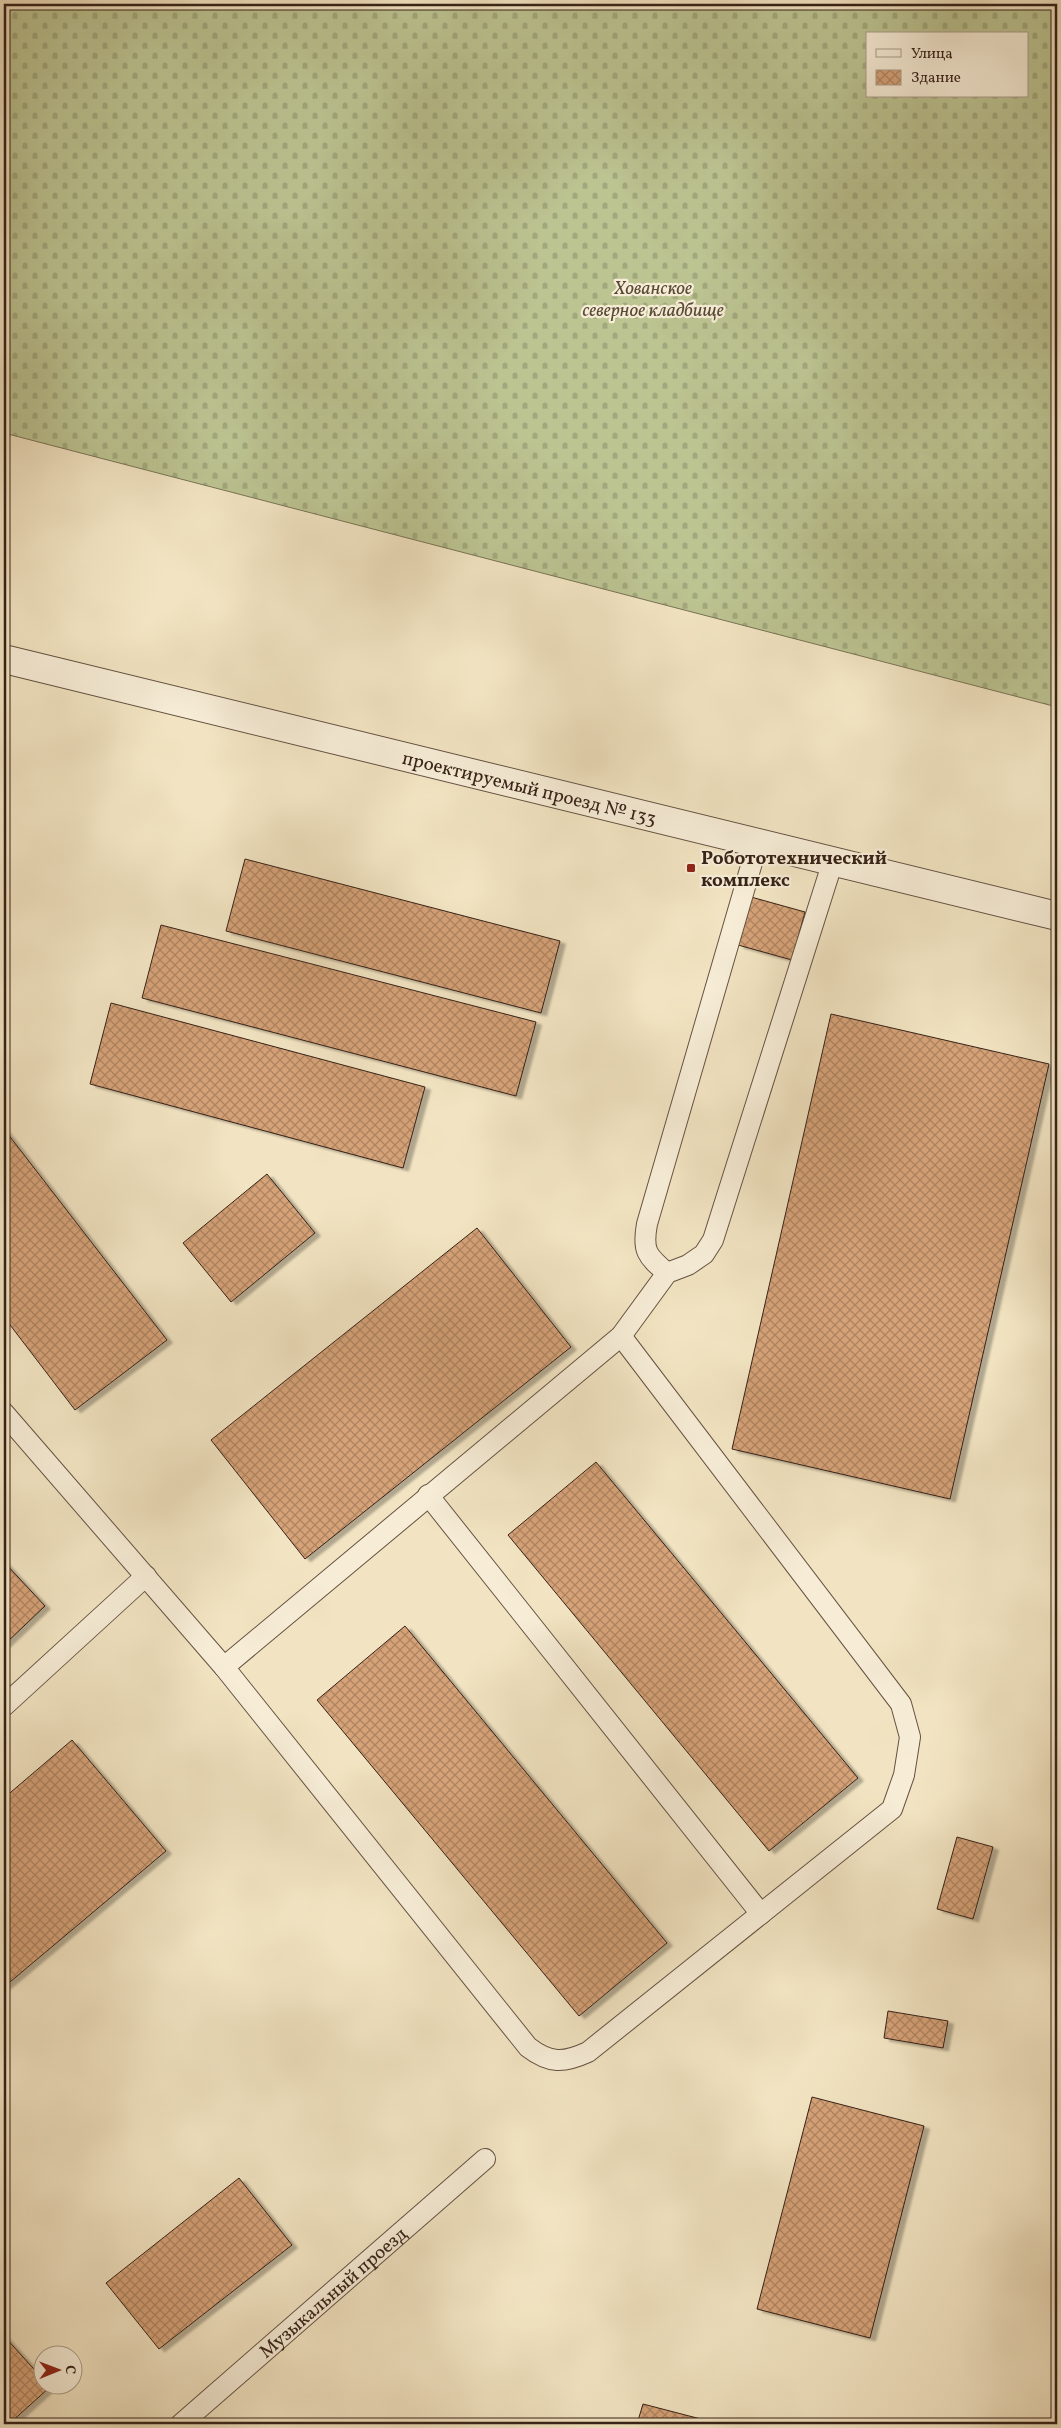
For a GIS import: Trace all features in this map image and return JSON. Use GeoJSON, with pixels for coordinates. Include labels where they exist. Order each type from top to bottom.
{"type":"FeatureCollection","features":[{"type":"Feature","properties":{"kind":"street","name":"проектируемый проезд № 133"},"geometry":{"type":"LineString","coordinates":[[4,658],[1057,916]]}},
{"type":"Feature","properties":{"kind":"lane"},"geometry":{"type":"LineString","coordinates":[[667,1273],[649,1258],[644,1240],[647,1224],[758,842]]}},
{"type":"Feature","properties":{"kind":"lane"},"geometry":{"type":"LineString","coordinates":[[224,1666],[621,1336],[667,1273],[688,1265],[704,1254],[713,1240],[833,861]]}},
{"type":"Feature","properties":{"kind":"lane"},"geometry":{"type":"LineString","coordinates":[[4,1413],[224,1666],[528,2047],[543,2058],[573,2059],[588,2052],[892,1809],[904,1775],[910,1737],[901,1704],[621,1336]]}},
{"type":"Feature","properties":{"kind":"lane"},"geometry":{"type":"LineString","coordinates":[[428,1495],[761,1914]]}},
{"type":"Feature","properties":{"kind":"lane"},"geometry":{"type":"LineString","coordinates":[[4,1706],[146,1576]]}},
{"type":"Feature","properties":{"kind":"lane","name":"Музыкальный проезд"},"geometry":{"type":"LineString","coordinates":[[181,2424],[485,2159]]}},
{"type":"Feature","properties":{"kind":"green space","name":"Хованское северное кладбище"},"geometry":{"type":"Polygon","coordinates":[[[4,4],[1057,4],[1057,707],[4,433],[4,4]]]}},
{"type":"Feature","properties":{"kind":"building"},"geometry":{"type":"Polygon","coordinates":[[[245,859],[560,941],[541,1013],[226,931],[245,859]]]}},
{"type":"Feature","properties":{"kind":"building"},"geometry":{"type":"Polygon","coordinates":[[[751,897],[805,912],[792,960],[738,945],[751,897]]]}},
{"type":"Feature","properties":{"kind":"building"},"geometry":{"type":"Polygon","coordinates":[[[161,925],[536,1022],[516,1096],[142,998],[161,925]]]}},
{"type":"Feature","properties":{"kind":"building"},"geometry":{"type":"Polygon","coordinates":[[[111,1003],[425,1087],[403,1168],[90,1084],[111,1003]]]}},
{"type":"Feature","properties":{"kind":"building"},"geometry":{"type":"Polygon","coordinates":[[[831,1014],[1049,1064],[950,1499],[732,1449],[831,1014]]]}},
{"type":"Feature","properties":{"kind":"building"},"geometry":{"type":"Polygon","coordinates":[[[4,1129],[167,1340],[75,1410],[4,1317],[4,1129]]]}},
{"type":"Feature","properties":{"kind":"building"},"geometry":{"type":"Polygon","coordinates":[[[267,1174],[315,1233],[231,1302],[183,1243],[267,1174]]]}},
{"type":"Feature","properties":{"kind":"building"},"geometry":{"type":"Polygon","coordinates":[[[477,1228],[571,1347],[305,1559],[211,1440],[477,1228]]]}},
{"type":"Feature","properties":{"kind":"building"},"geometry":{"type":"Polygon","coordinates":[[[596,1462],[858,1778],[769,1851],[508,1535],[596,1462]]]}},
{"type":"Feature","properties":{"kind":"building"},"geometry":{"type":"Polygon","coordinates":[[[4,1562],[45,1606],[4,1645],[4,1562]]]}},
{"type":"Feature","properties":{"kind":"building"},"geometry":{"type":"Polygon","coordinates":[[[405,1626],[667,1943],[579,2016],[317,1700],[405,1626]]]}},
{"type":"Feature","properties":{"kind":"building"},"geometry":{"type":"Polygon","coordinates":[[[72,1740],[166,1851],[4,1987],[4,1798],[72,1740]]]}},
{"type":"Feature","properties":{"kind":"building"},"geometry":{"type":"Polygon","coordinates":[[[957,1837],[993,1847],[973,1919],[937,1909],[957,1837]]]}},
{"type":"Feature","properties":{"kind":"building"},"geometry":{"type":"Polygon","coordinates":[[[888,2011],[948,2021],[943,2048],[884,2038],[888,2011]]]}},
{"type":"Feature","properties":{"kind":"building"},"geometry":{"type":"Polygon","coordinates":[[[812,2097],[924,2126],[870,2338],[757,2309],[812,2097]]]}},
{"type":"Feature","properties":{"kind":"building"},"geometry":{"type":"Polygon","coordinates":[[[239,2178],[292,2245],[159,2349],[106,2283],[239,2178]]]}},
{"type":"Feature","properties":{"kind":"building"},"geometry":{"type":"Polygon","coordinates":[[[4,2336],[32,2367],[32,2396],[40,2396],[9,2424],[4,2424],[4,2336]]]}},
{"type":"Feature","properties":{"kind":"building"},"geometry":{"type":"Polygon","coordinates":[[[643,2404],[720,2424],[637,2424],[643,2404]]]}},
{"type":"Feature","properties":{"kind":"place","name":"Робототехнический комплекс"},"geometry":{"type":"Point","coordinates":[691,868]}}]}
